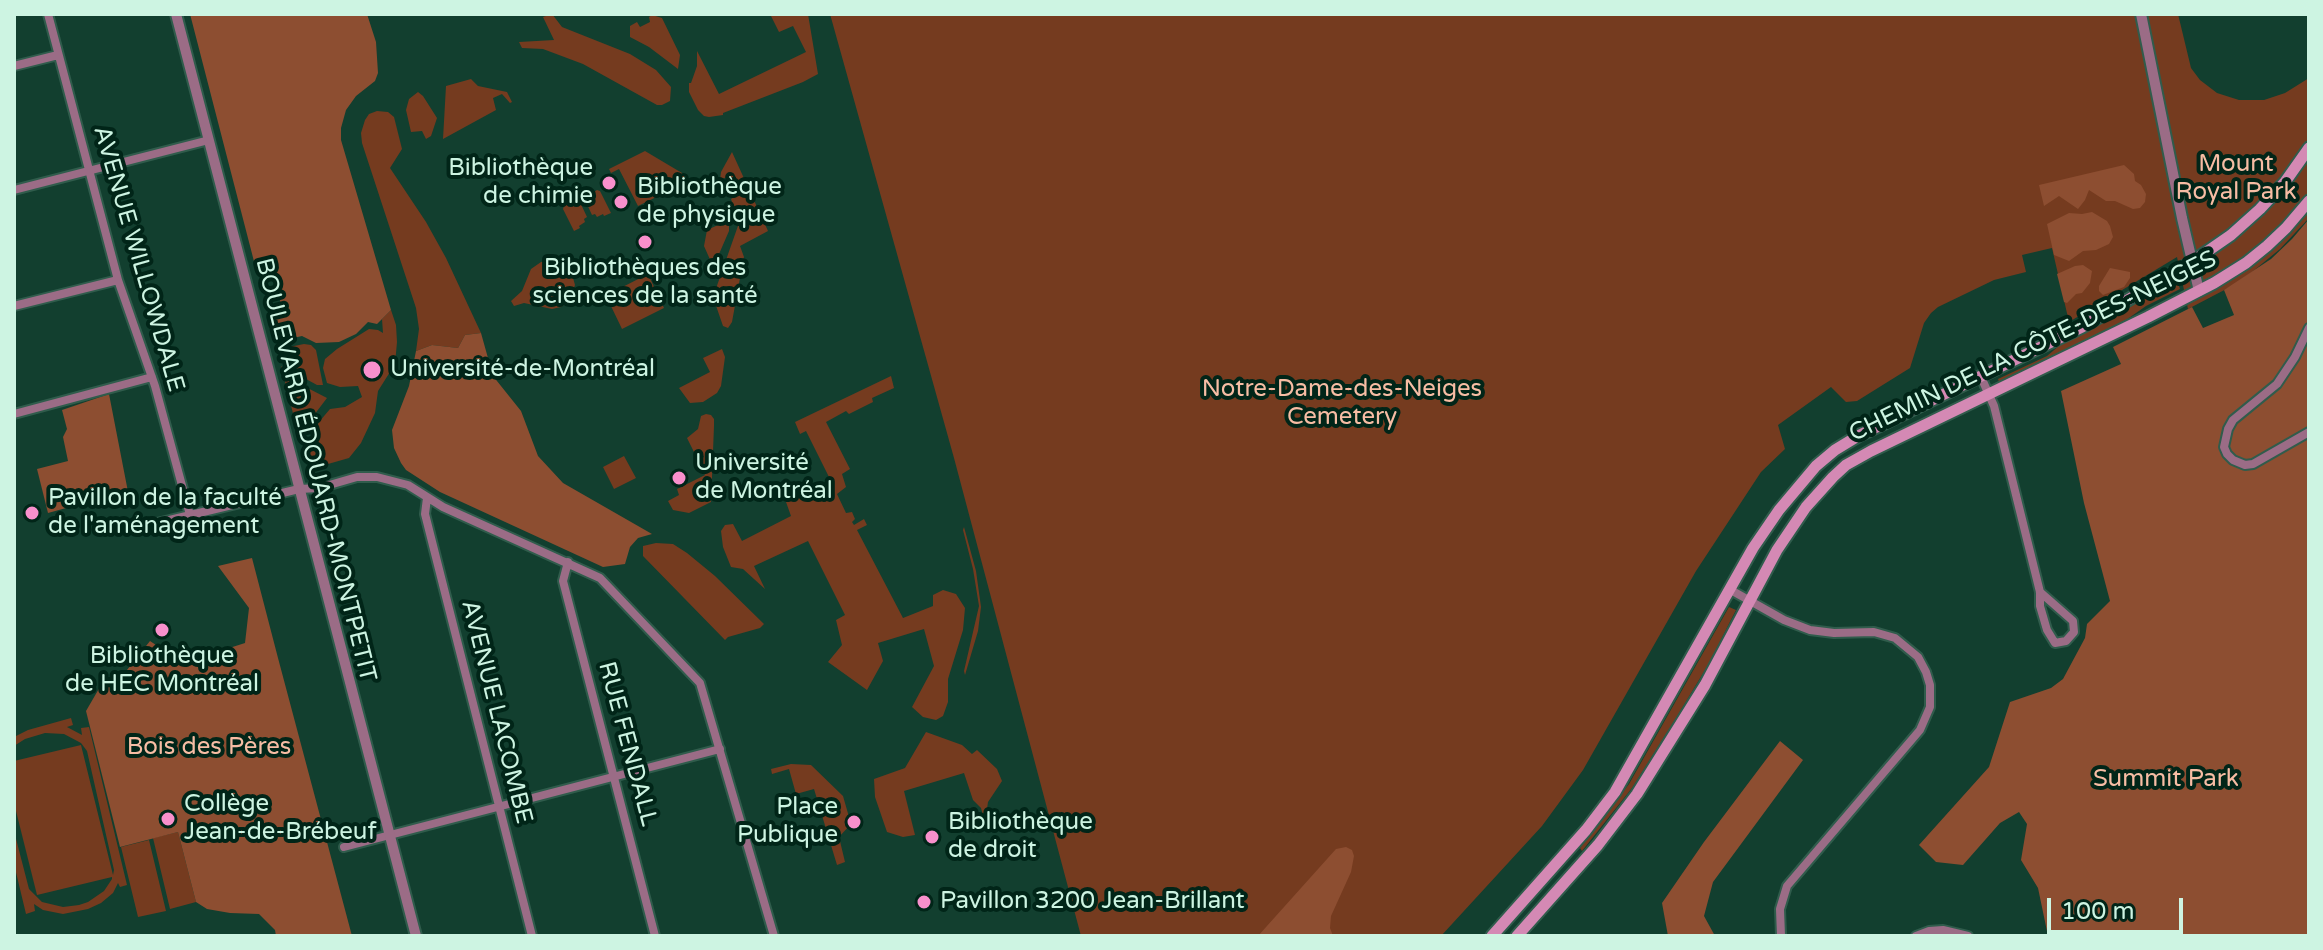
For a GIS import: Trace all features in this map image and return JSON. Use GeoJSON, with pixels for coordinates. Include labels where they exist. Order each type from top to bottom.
{"type":"FeatureCollection","features":[{"type":"Feature","properties":{"kind":"main road","name":"CHEMIN DE LA CÔTE-DES-NEIGES"},"geometry":{"type":"LineString","coordinates":[[1492,936],[1586,830],[1615,792],[1753,548],[1779,510],[1829,455],[1871,429],[2105,315],[2192,262],[2231,235],[2260,209],[2285,182],[2309,148]]}},
{"type":"Feature","properties":{"kind":"main road","name":"CHEMIN DE LA CÔTE-DES-NEIGES"},"geometry":{"type":"LineString","coordinates":[[1517,936],[1598,845],[1644,784],[1705,685],[1794,523],[1838,472],[1871,451],[2199,291],[2257,255],[2309,201]]}},
{"type":"Feature","properties":{"kind":"street","name":"AVENUE WILLOWDALE"},"geometry":{"type":"LineString","coordinates":[[48,14],[118,280],[152,377],[190,515]]}},
{"type":"Feature","properties":{"kind":"street","name":"BOULEVARD ÉDOUARD-MONTPETIT"},"geometry":{"type":"LineString","coordinates":[[176,14],[416,936]]}},
{"type":"Feature","properties":{"kind":"street"},"geometry":{"type":"LineString","coordinates":[[2141,14],[2199,291]]}},
{"type":"Feature","properties":{"kind":"street"},"geometry":{"type":"LineString","coordinates":[[14,66],[58,55]]}},
{"type":"Feature","properties":{"kind":"street"},"geometry":{"type":"LineString","coordinates":[[14,190],[209,140]]}},
{"type":"Feature","properties":{"kind":"street"},"geometry":{"type":"LineString","coordinates":[[14,306],[118,280]]}},
{"type":"Feature","properties":{"kind":"street"},"geometry":{"type":"LineString","coordinates":[[2309,328],[2291,365],[2277,384],[2233,420],[2224,447],[2233,460],[2245,465],[2253,464],[2309,432]]}},
{"type":"Feature","properties":{"kind":"street"},"geometry":{"type":"LineString","coordinates":[[14,414],[152,377]]}},
{"type":"Feature","properties":{"kind":"street"},"geometry":{"type":"LineString","coordinates":[[1981,377],[1994,406],[2050,638],[2057,644],[2066,641],[2074,632],[2073,621],[2040,592]]}},
{"type":"Feature","properties":{"kind":"street"},"geometry":{"type":"LineString","coordinates":[[157,523],[299,489],[319,488],[357,477],[377,477],[408,485],[427,498],[605,582],[695,675],[705,694],[774,936]]}},
{"type":"Feature","properties":{"kind":"street","name":"AVENUE LACOMBE"},"geometry":{"type":"LineString","coordinates":[[427,498],[425,514],[532,936]]}},
{"type":"Feature","properties":{"kind":"street","name":"RUE FENDALL"},"geometry":{"type":"LineString","coordinates":[[568,562],[563,581],[655,936]]}},
{"type":"Feature","properties":{"kind":"street"},"geometry":{"type":"LineString","coordinates":[[1729,589],[1789,623],[1810,630],[1874,632],[1895,638],[1918,657],[1930,688],[1929,712],[1920,730],[1787,886],[1780,909],[1781,936]]}},
{"type":"Feature","properties":{"kind":"street"},"geometry":{"type":"LineString","coordinates":[[344,847],[720,749]]}},
{"type":"Feature","properties":{"kind":"street"},"geometry":{"type":"LineString","coordinates":[[1916,936],[1940,930],[1968,936]]}},
{"type":"Feature","properties":{"kind":"green space"},"geometry":{"type":"Polygon","coordinates":[[[190,14],[367,14],[376,42],[378,73],[375,81],[356,96],[346,110],[341,140],[391,310],[377,324],[368,322],[356,334],[339,342],[316,343],[302,336],[280,341],[269,320],[279,318],[283,313],[273,272],[257,273],[190,14]]]}},
{"type":"Feature","properties":{"kind":"green space"},"geometry":{"type":"Polygon","coordinates":[[[552,14],[562,27],[630,54],[656,70],[671,87],[670,101],[657,105],[583,64],[543,49],[522,48],[519,42],[554,40],[543,17],[552,14]]]}},
{"type":"Feature","properties":{"kind":"green space"},"geometry":{"type":"Polygon","coordinates":[[[770,14],[808,14],[818,74],[723,115],[704,116],[689,92],[689,83],[697,66],[697,51],[719,94],[806,52],[793,26],[779,32],[770,14]]]}},
{"type":"Feature","properties":{"kind":"green space","name":"Notre-Dame-des-Neiges Cemetery"},"geometry":{"type":"Polygon","coordinates":[[[830,14],[2178,14],[2191,68],[2200,80],[2217,93],[2239,100],[2264,100],[2285,93],[2309,78],[2309,218],[2280,249],[2252,272],[2188,309],[2177,257],[2069,322],[2052,248],[2022,255],[2026,272],[1994,280],[1931,313],[1924,323],[1910,368],[1857,401],[1846,402],[1831,387],[1778,425],[1785,449],[1761,472],[1696,571],[1583,770],[1542,826],[1441,936],[1081,936],[954,458],[830,14]]]}},
{"type":"Feature","properties":{"kind":"green space"},"geometry":{"type":"Polygon","coordinates":[[[652,15],[662,18],[680,55],[678,69],[630,37],[630,26],[637,22],[640,27],[650,22],[652,15]]]}},
{"type":"Feature","properties":{"kind":"green space"},"geometry":{"type":"Polygon","coordinates":[[[471,79],[478,86],[507,92],[512,102],[502,94],[493,98],[496,110],[443,139],[446,86],[471,79]]]}},
{"type":"Feature","properties":{"kind":"green space"},"geometry":{"type":"Polygon","coordinates":[[[418,92],[437,118],[431,136],[426,139],[422,131],[411,132],[406,110],[409,99],[418,92]]]}},
{"type":"Feature","properties":{"kind":"green space"},"geometry":{"type":"Polygon","coordinates":[[[377,111],[388,112],[394,117],[402,149],[390,168],[446,258],[481,333],[465,335],[458,348],[432,345],[416,351],[419,329],[416,308],[362,143],[365,120],[377,111]]]}},
{"type":"Feature","properties":{"kind":"green space"},"geometry":{"type":"Polygon","coordinates":[[[645,151],[682,173],[686,180],[638,206],[619,169],[611,173],[609,169],[645,151]]]}},
{"type":"Feature","properties":{"kind":"green space"},"geometry":{"type":"Polygon","coordinates":[[[732,152],[768,231],[740,246],[744,257],[732,322],[728,328],[723,326],[713,297],[739,223],[731,199],[737,195],[727,177],[720,180],[732,152]]]}},
{"type":"Feature","properties":{"kind":"green space"},"geometry":{"type":"Polygon","coordinates":[[[2124,165],[2134,174],[2135,181],[2146,194],[2140,208],[2106,201],[2089,190],[2078,209],[2059,196],[2044,206],[2039,185],[2124,165]]]}},
{"type":"Feature","properties":{"kind":"green space"},"geometry":{"type":"Polygon","coordinates":[[[597,190],[611,213],[597,217],[592,215],[584,198],[597,190]]]}},
{"type":"Feature","properties":{"kind":"green space"},"geometry":{"type":"Polygon","coordinates":[[[577,200],[587,217],[574,231],[563,209],[577,200]]]}},
{"type":"Feature","properties":{"kind":"green space"},"geometry":{"type":"Polygon","coordinates":[[[2092,212],[2110,226],[2113,237],[2109,244],[2096,250],[2083,251],[2069,261],[2054,255],[2047,224],[2069,213],[2092,212]]]}},
{"type":"Feature","properties":{"kind":"green space","name":"Summit Park"},"geometry":{"type":"Polygon","coordinates":[[[2309,219],[2309,936],[2048,936],[2038,888],[2021,860],[2027,824],[2019,812],[2000,823],[1963,865],[1936,862],[1919,845],[1989,767],[2010,702],[2051,688],[2063,679],[2085,638],[2087,624],[2110,601],[2084,503],[2061,391],[2121,364],[2113,347],[2192,307],[2203,328],[2234,315],[2224,290],[2271,259],[2309,219]]]}},
{"type":"Feature","properties":{"kind":"green space"},"geometry":{"type":"Polygon","coordinates":[[[729,220],[729,231],[712,264],[704,246],[707,230],[729,220]]]}},
{"type":"Feature","properties":{"kind":"green space"},"geometry":{"type":"Polygon","coordinates":[[[551,260],[563,264],[572,274],[575,285],[569,301],[552,309],[524,303],[514,306],[511,301],[522,291],[531,269],[551,260]]]}},
{"type":"Feature","properties":{"kind":"green space"},"geometry":{"type":"Polygon","coordinates":[[[2083,265],[2092,271],[2090,283],[2082,293],[2064,302],[2057,274],[2083,265]]]}},
{"type":"Feature","properties":{"kind":"green space"},"geometry":{"type":"Polygon","coordinates":[[[2110,268],[2130,272],[2130,278],[2124,287],[2103,295],[2099,286],[2110,268]]]}},
{"type":"Feature","properties":{"kind":"green space"},"geometry":{"type":"Polygon","coordinates":[[[648,274],[664,308],[622,329],[610,304],[603,297],[648,274]]]}},
{"type":"Feature","properties":{"kind":"green space"},"geometry":{"type":"Polygon","coordinates":[[[2177,280],[2180,289],[2126,320],[1999,382],[1998,379],[2047,356],[2060,345],[2177,280]]]}},
{"type":"Feature","properties":{"kind":"green space"},"geometry":{"type":"Polygon","coordinates":[[[391,310],[396,325],[395,364],[378,391],[375,413],[361,443],[349,458],[314,468],[306,463],[303,455],[319,422],[330,409],[345,407],[362,397],[358,386],[340,387],[327,383],[323,368],[325,359],[369,329],[383,333],[382,319],[391,310]]]}},
{"type":"Feature","properties":{"kind":"green space"},"geometry":{"type":"Polygon","coordinates":[[[481,333],[493,376],[521,411],[538,456],[563,483],[652,534],[638,538],[630,547],[625,564],[603,567],[440,492],[406,470],[401,463],[394,448],[392,430],[409,386],[416,351],[432,345],[458,348],[465,335],[481,333]]]}},
{"type":"Feature","properties":{"kind":"green space"},"geometry":{"type":"Polygon","coordinates":[[[304,344],[316,350],[323,385],[306,379],[282,355],[284,348],[304,344]]]}},
{"type":"Feature","properties":{"kind":"green space"},"geometry":{"type":"Polygon","coordinates":[[[722,349],[725,357],[717,393],[703,402],[690,403],[679,388],[710,372],[703,358],[722,349]]]}},
{"type":"Feature","properties":{"kind":"green space"},"geometry":{"type":"Polygon","coordinates":[[[281,366],[296,382],[327,398],[300,441],[281,366]]]}},
{"type":"Feature","properties":{"kind":"green space"},"geometry":{"type":"Polygon","coordinates":[[[891,376],[894,388],[849,414],[846,411],[826,422],[850,469],[842,474],[846,487],[837,494],[846,513],[852,512],[854,525],[864,519],[867,525],[857,530],[903,618],[933,606],[933,595],[943,590],[956,594],[965,608],[963,630],[948,679],[948,702],[943,716],[936,720],[923,717],[912,707],[934,666],[924,629],[878,643],[883,661],[867,690],[828,662],[842,645],[836,620],[845,615],[808,541],[754,566],[765,589],[743,569],[731,567],[723,547],[721,531],[725,525],[733,524],[742,541],[791,516],[786,502],[800,496],[802,498],[831,481],[806,431],[800,434],[795,422],[891,376]]]}},
{"type":"Feature","properties":{"kind":"green space"},"geometry":{"type":"Polygon","coordinates":[[[109,394],[129,497],[106,497],[48,513],[37,469],[68,461],[63,437],[67,429],[62,410],[109,394]]]}},
{"type":"Feature","properties":{"kind":"green space"},"geometry":{"type":"Polygon","coordinates":[[[706,414],[714,419],[711,502],[689,513],[673,510],[668,501],[679,495],[677,489],[705,475],[698,460],[704,457],[700,449],[694,452],[687,438],[698,429],[701,416],[706,414]]]}},
{"type":"Feature","properties":{"kind":"green space"},"geometry":{"type":"Polygon","coordinates":[[[624,456],[636,478],[614,489],[603,467],[624,456]]]}},
{"type":"Feature","properties":{"kind":"green space"},"geometry":{"type":"Polygon","coordinates":[[[964,527],[976,571],[981,607],[978,631],[965,675],[979,606],[964,527]]]}},
{"type":"Feature","properties":{"kind":"green space"},"geometry":{"type":"Polygon","coordinates":[[[673,544],[687,553],[764,624],[725,640],[643,556],[643,546],[673,544]]]}},
{"type":"Feature","properties":{"kind":"green space","name":"Bois des Pères"},"geometry":{"type":"Polygon","coordinates":[[[252,558],[352,936],[276,936],[275,930],[259,914],[207,909],[196,902],[178,832],[120,847],[86,711],[104,680],[123,675],[150,641],[168,653],[192,660],[245,643],[249,608],[218,566],[252,558]]]}},
{"type":"Feature","properties":{"kind":"green space"},"geometry":{"type":"Polygon","coordinates":[[[1729,607],[1736,610],[1708,665],[1632,788],[1582,851],[1580,848],[1629,784],[1729,607]]]}},
{"type":"Feature","properties":{"kind":"green space"},"geometry":{"type":"Polygon","coordinates":[[[71,718],[73,725],[67,727],[82,735],[81,728],[89,727],[127,885],[120,887],[118,883],[113,893],[88,909],[63,914],[43,910],[34,904],[35,911],[26,914],[14,864],[14,831],[29,889],[42,902],[63,907],[88,902],[104,891],[112,877],[37,895],[14,803],[14,761],[81,745],[113,875],[87,751],[81,743],[64,734],[45,733],[14,746],[14,737],[28,730],[71,718]]]}},
{"type":"Feature","properties":{"kind":"green space"},"geometry":{"type":"Polygon","coordinates":[[[926,732],[962,745],[972,754],[977,750],[997,769],[1002,781],[988,802],[985,823],[964,773],[904,791],[915,835],[903,837],[887,832],[875,797],[874,779],[905,768],[926,732]]]}},
{"type":"Feature","properties":{"kind":"green space"},"geometry":{"type":"Polygon","coordinates":[[[1780,741],[1803,760],[1713,882],[1704,916],[1715,936],[1668,936],[1662,903],[1780,741]]]}},
{"type":"Feature","properties":{"kind":"green space"},"geometry":{"type":"Polygon","coordinates":[[[791,764],[811,765],[843,796],[851,824],[839,837],[845,862],[837,865],[814,789],[796,794],[789,769],[772,774],[771,769],[791,764]]]}},
{"type":"Feature","properties":{"kind":"green space"},"geometry":{"type":"Polygon","coordinates":[[[178,832],[196,902],[170,909],[153,838],[178,832]]]}},
{"type":"Feature","properties":{"kind":"green space"},"geometry":{"type":"Polygon","coordinates":[[[149,840],[166,911],[138,917],[121,847],[149,840]]]}},
{"type":"Feature","properties":{"kind":"green space"},"geometry":{"type":"Polygon","coordinates":[[[1346,847],[1352,850],[1354,856],[1351,872],[1331,916],[1333,936],[1258,936],[1336,849],[1346,847]]]}},
{"type":"Feature","properties":{"kind":"place","name":"Bibliothèque de chimie"},"geometry":{"type":"Point","coordinates":[609,183]}},
{"type":"Feature","properties":{"kind":"place","name":"Bibliothèque de physique"},"geometry":{"type":"Point","coordinates":[621,202]}},
{"type":"Feature","properties":{"kind":"place","name":"Bibliothèques des sciences de la santé"},"geometry":{"type":"Point","coordinates":[645,242]}},
{"type":"Feature","properties":{"kind":"place","name":"Université-de-Montréal"},"geometry":{"type":"Point","coordinates":[372,370]}},
{"type":"Feature","properties":{"kind":"place","name":"Université de Montréal"},"geometry":{"type":"Point","coordinates":[679,478]}},
{"type":"Feature","properties":{"kind":"place","name":"Pavillon de la faculté de l'aménagement"},"geometry":{"type":"Point","coordinates":[32,513]}},
{"type":"Feature","properties":{"kind":"place","name":"Bibliothèque de HEC Montréal"},"geometry":{"type":"Point","coordinates":[162,630]}},
{"type":"Feature","properties":{"kind":"place","name":"Collège Jean-de-Brébeuf"},"geometry":{"type":"Point","coordinates":[168,819]}},
{"type":"Feature","properties":{"kind":"place","name":"Place Publique"},"geometry":{"type":"Point","coordinates":[854,822]}},
{"type":"Feature","properties":{"kind":"place","name":"Bibliothèque de droit"},"geometry":{"type":"Point","coordinates":[932,837]}},
{"type":"Feature","properties":{"kind":"place","name":"Pavillon 3200 Jean-Brillant"},"geometry":{"type":"Point","coordinates":[924,902]}},
{"type":"Feature","properties":{"kind":"park label","name":"Mount Royal Park"},"geometry":{"type":"Point","coordinates":[2236,179]}}]}
